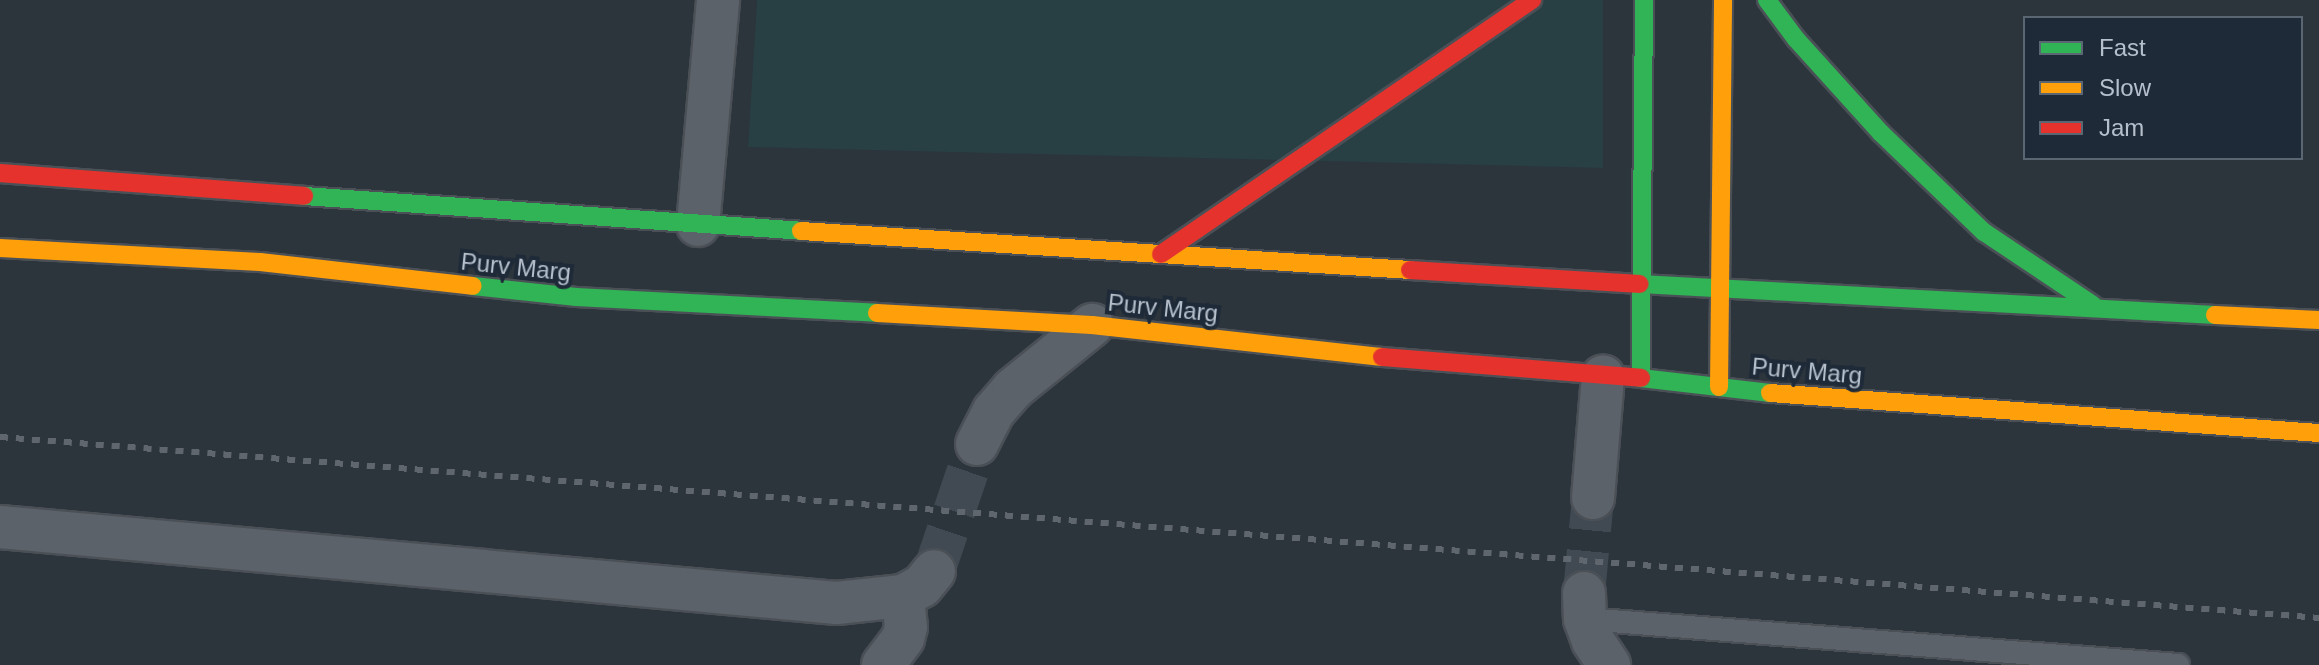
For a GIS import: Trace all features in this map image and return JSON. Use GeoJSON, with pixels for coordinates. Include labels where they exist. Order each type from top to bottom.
{"type":"FeatureCollection","features":[{"type":"Feature","properties":{"kind":"main road"},"geometry":{"type":"LineString","coordinates":[[1161,254],[1532,0]]}},
{"type":"Feature","properties":{"kind":"main road"},"geometry":{"type":"LineString","coordinates":[[1622,377],[1640,284],[1644,0]]}},
{"type":"Feature","properties":{"kind":"main road"},"geometry":{"type":"LineString","coordinates":[[1719,387],[1723,0]]}},
{"type":"Feature","properties":{"kind":"main road"},"geometry":{"type":"LineString","coordinates":[[1767,0],[1796,39],[1881,133],[1984,232],[2093,306]]}},
{"type":"Feature","properties":{"kind":"main road"},"geometry":{"type":"LineString","coordinates":[[0,173],[698,225],[1640,284],[2319,320]]}},
{"type":"Feature","properties":{"kind":"main road","name":"Purv Marg"},"geometry":{"type":"LineString","coordinates":[[0,248],[260,262],[576,297],[1092,325],[1467,367],[2319,433]]}},
{"type":"Feature","properties":{"kind":"street"},"geometry":{"type":"LineString","coordinates":[[698,225],[718,0]]}},
{"type":"Feature","properties":{"kind":"street"},"geometry":{"type":"LineString","coordinates":[[977,444],[994,411],[1013,389],[1092,325]]}},
{"type":"Feature","properties":{"kind":"street"},"geometry":{"type":"LineString","coordinates":[[1593,498],[1622,377]]}},
{"type":"Feature","properties":{"kind":"street"},"geometry":{"type":"LineString","coordinates":[[0,527],[837,603],[919,583],[898,646],[883,665]]}},
{"type":"Feature","properties":{"kind":"street"},"geometry":{"type":"LineString","coordinates":[[1585,606],[1593,641],[1609,665]]}},
{"type":"Feature","properties":{"kind":"lane"},"geometry":{"type":"LineString","coordinates":[[1483,1],[1495,25]]}},
{"type":"Feature","properties":{"kind":"lane"},"geometry":{"type":"LineString","coordinates":[[1585,606],[2178,665]]}},
{"type":"Feature","properties":{"kind":"green space"},"geometry":{"type":"Polygon","coordinates":[[[757,0],[1603,0],[1603,168],[748,147],[757,0]]]}},
{"type":"Feature","properties":{"kind":"tunnel"},"geometry":{"type":"LineString","coordinates":[[934,571],[977,444]]}},
{"type":"Feature","properties":{"kind":"tunnel"},"geometry":{"type":"LineString","coordinates":[[1584,593],[1593,498]]}},
{"type":"Feature","properties":{"kind":"railway"},"geometry":{"type":"LineString","coordinates":[[0,437],[2319,618]]}},
{"type":"Feature","properties":{"kind":"traffic: fast"},"geometry":{"type":"LineString","coordinates":[[1644,0],[1641,378],[1770,393]]}},
{"type":"Feature","properties":{"kind":"traffic: fast"},"geometry":{"type":"LineString","coordinates":[[1767,0],[1796,39],[1881,133],[1984,232],[2093,305]]}},
{"type":"Feature","properties":{"kind":"traffic: fast"},"geometry":{"type":"LineString","coordinates":[[304,196],[801,231]]}},
{"type":"Feature","properties":{"kind":"traffic: fast"},"geometry":{"type":"LineString","coordinates":[[1640,284],[2215,315]]}},
{"type":"Feature","properties":{"kind":"traffic: fast"},"geometry":{"type":"LineString","coordinates":[[473,286],[576,297],[877,313]]}},
{"type":"Feature","properties":{"kind":"traffic: slow"},"geometry":{"type":"LineString","coordinates":[[1719,387],[1723,0]]}},
{"type":"Feature","properties":{"kind":"traffic: slow"},"geometry":{"type":"LineString","coordinates":[[801,231],[1410,270]]}},
{"type":"Feature","properties":{"kind":"traffic: slow"},"geometry":{"type":"LineString","coordinates":[[0,248],[260,262],[473,286]]}},
{"type":"Feature","properties":{"kind":"traffic: slow"},"geometry":{"type":"LineString","coordinates":[[877,313],[1092,325],[1382,357]]}},
{"type":"Feature","properties":{"kind":"traffic: slow"},"geometry":{"type":"LineString","coordinates":[[2215,315],[2319,320]]}},
{"type":"Feature","properties":{"kind":"traffic: slow"},"geometry":{"type":"LineString","coordinates":[[1770,393],[2319,433]]}},
{"type":"Feature","properties":{"kind":"traffic: jam"},"geometry":{"type":"LineString","coordinates":[[1161,254],[1532,0]]}},
{"type":"Feature","properties":{"kind":"traffic: jam"},"geometry":{"type":"LineString","coordinates":[[0,173],[304,196]]}},
{"type":"Feature","properties":{"kind":"traffic: jam"},"geometry":{"type":"LineString","coordinates":[[1410,270],[1640,284]]}},
{"type":"Feature","properties":{"kind":"traffic: jam"},"geometry":{"type":"LineString","coordinates":[[1382,357],[1641,378]]}}]}
